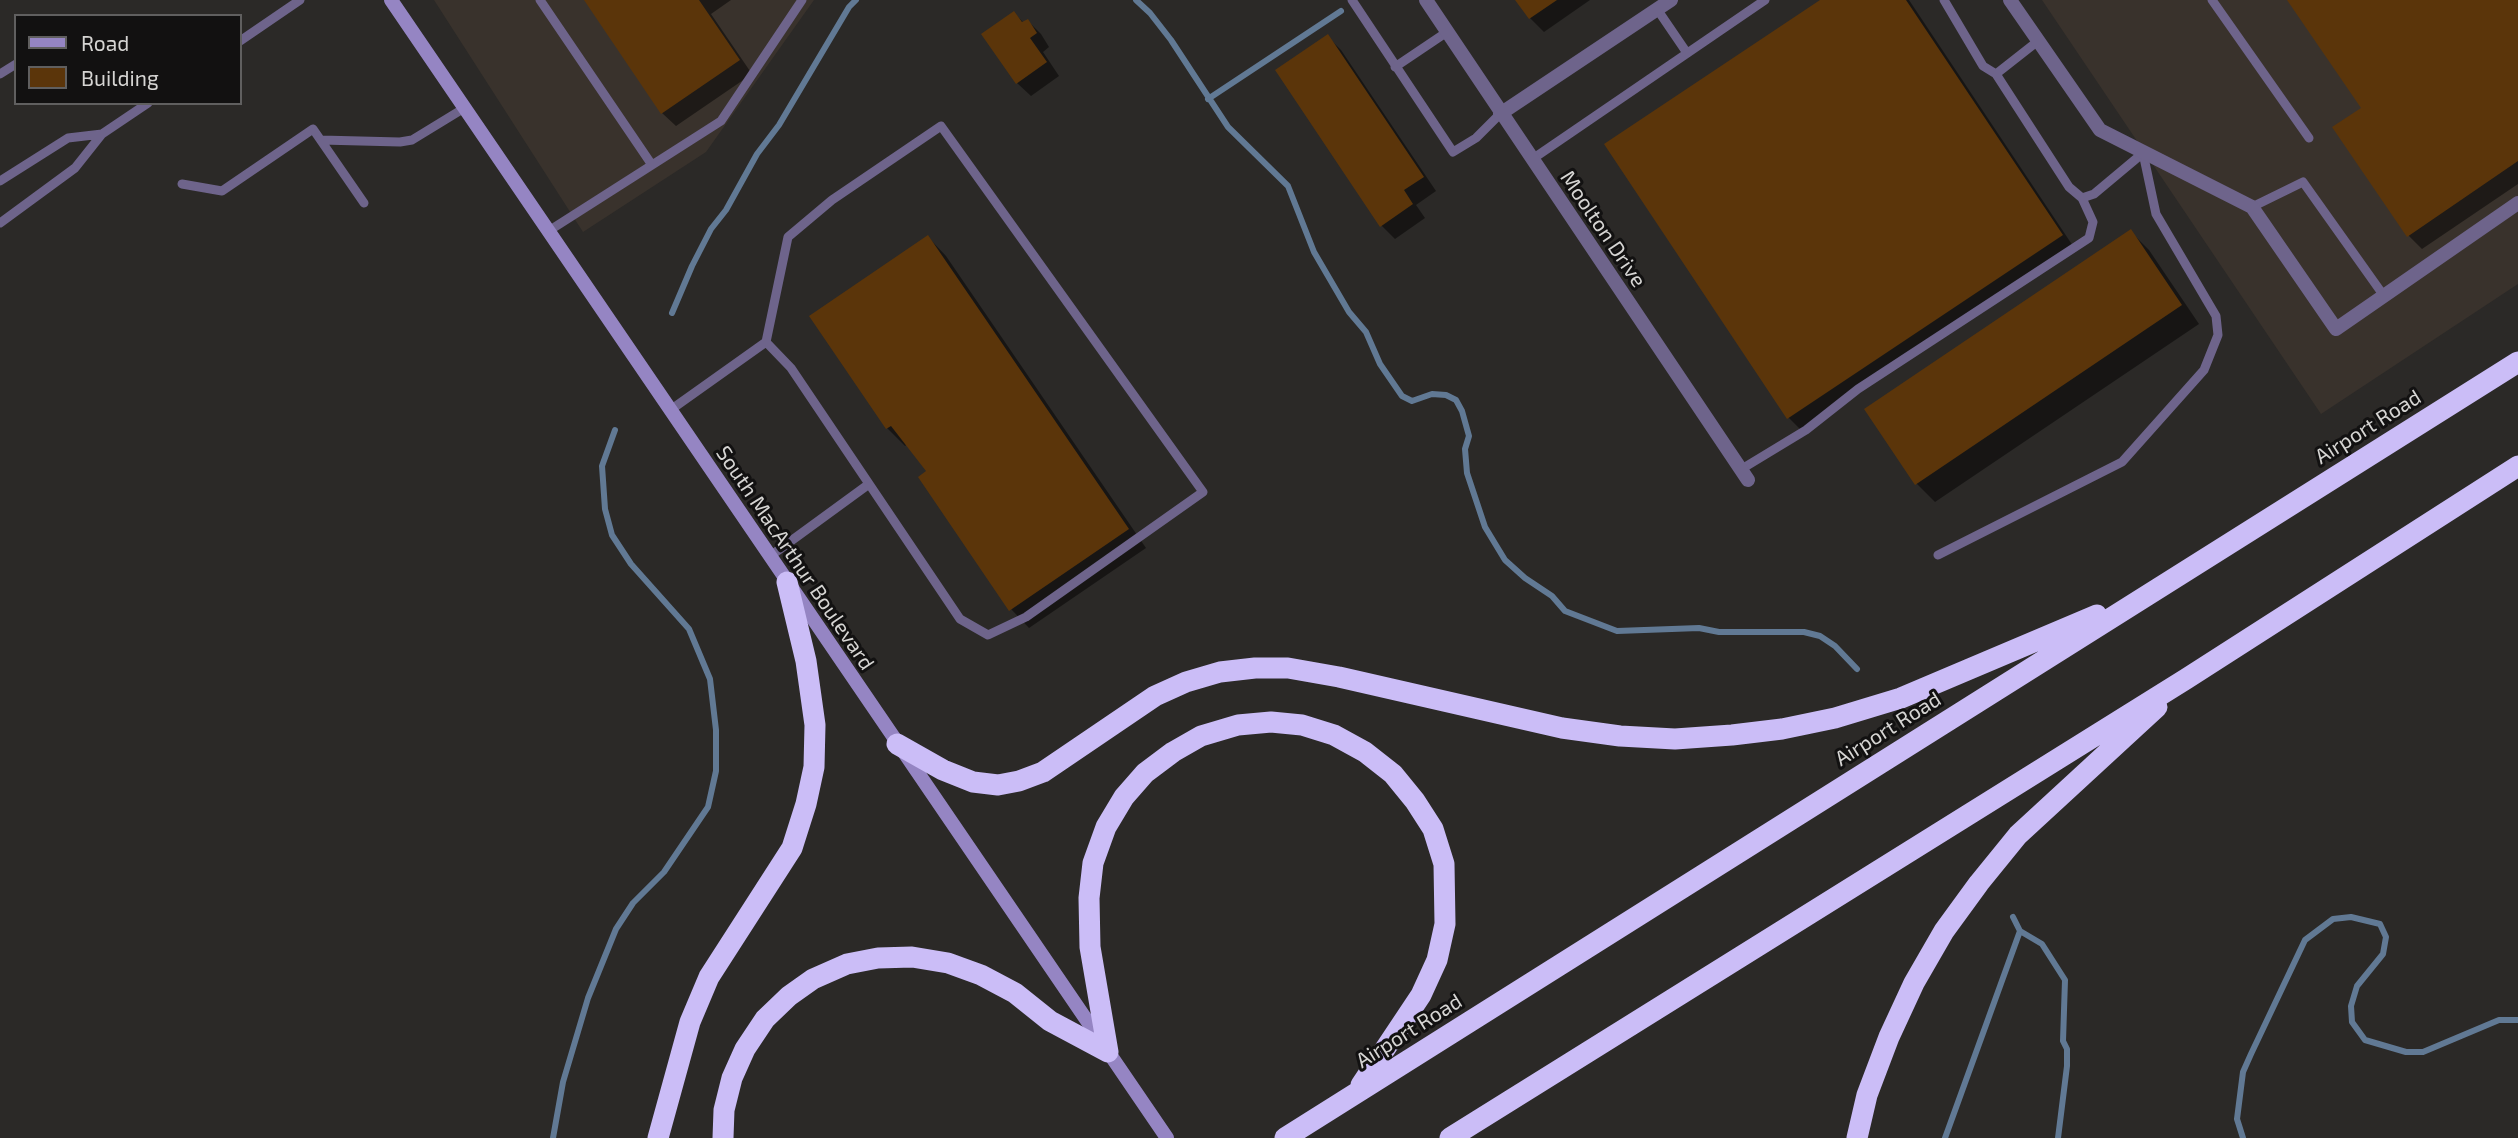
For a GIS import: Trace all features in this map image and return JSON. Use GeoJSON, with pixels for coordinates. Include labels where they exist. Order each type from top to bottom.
{"type":"FeatureCollection","features":[{"type":"Feature","properties":{"kind":"highway","name":"Airport Road"},"geometry":{"type":"LineString","coordinates":[[1285,1138],[2518,362]]}},
{"type":"Feature","properties":{"kind":"highway"},"geometry":{"type":"LineString","coordinates":[[1450,1138],[2186,679],[2518,466]]}},
{"type":"Feature","properties":{"kind":"highway"},"geometry":{"type":"LineString","coordinates":[[658,1138],[690,1022],[709,977],[792,848],[806,804],[814,767],[815,726],[806,661],[787,582]]}},
{"type":"Feature","properties":{"kind":"highway"},"geometry":{"type":"LineString","coordinates":[[897,744],[943,770],[973,782],[999,785],[1019,781],[1043,772],[1155,696],[1198,678],[1220,672],[1255,668],[1288,668],[1339,677],[1562,728],[1620,736],[1675,739],[1782,729],[1835,718],[1901,698],[2154,592]]}},
{"type":"Feature","properties":{"kind":"highway"},"geometry":{"type":"LineString","coordinates":[[1857,1138],[1867,1095],[1889,1037],[1914,984],[1944,932],[1979,883],[2018,835],[2186,679]]}},
{"type":"Feature","properties":{"kind":"highway"},"geometry":{"type":"LineString","coordinates":[[1108,1052],[1090,947],[1089,898],[1093,863],[1106,827],[1124,797],[1145,773],[1172,752],[1201,736],[1238,725],[1271,722],[1302,725],[1334,735],[1365,752],[1393,774],[1433,829],[1444,864],[1445,924],[1437,960],[1421,995],[1356,1093]]}},
{"type":"Feature","properties":{"kind":"highway"},"geometry":{"type":"LineString","coordinates":[[723,1138],[724,1110],[732,1078],[745,1049],[765,1019],[805,985],[847,964],[878,958],[912,957],[948,962],[1016,993],[1050,1021],[1108,1052]]}},
{"type":"Feature","properties":{"kind":"main road","name":"South MacArthur Boulevard"},"geometry":{"type":"LineString","coordinates":[[391,0],[1167,1138]]}},
{"type":"Feature","properties":{"kind":"street","name":"Moolton Drive"},"geometry":{"type":"LineString","coordinates":[[1426,0],[1744,475]]}},
{"type":"Feature","properties":{"kind":"street"},"geometry":{"type":"LineString","coordinates":[[1500,114],[1671,0]]}},
{"type":"Feature","properties":{"kind":"street"},"geometry":{"type":"LineString","coordinates":[[2010,0],[2100,131],[2252,207],[2336,329],[2518,203]]}},
{"type":"Feature","properties":{"kind":"lane"},"geometry":{"type":"LineString","coordinates":[[242,40],[300,0]]}},
{"type":"Feature","properties":{"kind":"lane"},"geometry":{"type":"LineString","coordinates":[[540,0],[652,165]]}},
{"type":"Feature","properties":{"kind":"lane"},"geometry":{"type":"LineString","coordinates":[[547,232],[721,121],[802,0]]}},
{"type":"Feature","properties":{"kind":"lane"},"geometry":{"type":"LineString","coordinates":[[1352,0],[1453,152],[1476,138],[1500,114]]}},
{"type":"Feature","properties":{"kind":"lane"},"geometry":{"type":"LineString","coordinates":[[1531,160],[1765,0]]}},
{"type":"Feature","properties":{"kind":"lane"},"geometry":{"type":"LineString","coordinates":[[1744,475],[1858,389],[2089,237],[2093,222],[2082,198],[2069,187],[1996,74],[1983,66],[1944,0]]}},
{"type":"Feature","properties":{"kind":"lane"},"geometry":{"type":"LineString","coordinates":[[2212,0],[2309,138]]}},
{"type":"Feature","properties":{"kind":"lane"},"geometry":{"type":"LineString","coordinates":[[1657,9],[1686,53]]}},
{"type":"Feature","properties":{"kind":"lane"},"geometry":{"type":"LineString","coordinates":[[1395,67],[1447,32]]}},
{"type":"Feature","properties":{"kind":"lane"},"geometry":{"type":"LineString","coordinates":[[1996,74],[2038,41]]}},
{"type":"Feature","properties":{"kind":"lane"},"geometry":{"type":"LineString","coordinates":[[0,223],[75,167],[102,134],[145,105]]}},
{"type":"Feature","properties":{"kind":"lane"},"geometry":{"type":"LineString","coordinates":[[321,139],[400,142],[412,140],[466,107]]}},
{"type":"Feature","properties":{"kind":"lane"},"geometry":{"type":"LineString","coordinates":[[669,411],[766,342],[788,237],[832,200],[941,126],[1203,492],[1026,617],[988,635],[960,619],[791,368],[766,342]]}},
{"type":"Feature","properties":{"kind":"lane"},"geometry":{"type":"LineString","coordinates":[[182,184],[222,191],[313,128],[364,203]]}},
{"type":"Feature","properties":{"kind":"lane"},"geometry":{"type":"LineString","coordinates":[[0,181],[68,138],[102,134]]}},
{"type":"Feature","properties":{"kind":"lane"},"geometry":{"type":"LineString","coordinates":[[1938,555],[2122,462],[2204,370],[2217,335],[2216,316],[2156,214],[2143,153],[2094,194],[2082,198]]}},
{"type":"Feature","properties":{"kind":"lane"},"geometry":{"type":"LineString","coordinates":[[2252,207],[2303,182],[2384,296]]}},
{"type":"Feature","properties":{"kind":"lane"},"geometry":{"type":"LineString","coordinates":[[769,557],[869,484]]}},
{"type":"Feature","properties":{"kind":"shaded area"},"geometry":{"type":"Polygon","coordinates":[[[434,0],[814,0],[706,152],[583,232],[434,0]]]}},
{"type":"Feature","properties":{"kind":"shaded area"},"geometry":{"type":"Polygon","coordinates":[[[2042,0],[2518,0],[2518,284],[2321,414],[2042,0]]]}},
{"type":"Feature","properties":{"kind":"building"},"geometry":{"type":"Polygon","coordinates":[[[584,0],[699,0],[740,60],[661,114],[584,0]]]}},
{"type":"Feature","properties":{"kind":"building"},"geometry":{"type":"Polygon","coordinates":[[[1515,0],[1557,0],[1529,19],[1515,0]]]}},
{"type":"Feature","properties":{"kind":"building"},"geometry":{"type":"Polygon","coordinates":[[[1820,0],[1906,0],[2063,235],[1787,419],[1604,144],[1820,0]]]}},
{"type":"Feature","properties":{"kind":"building"},"geometry":{"type":"Polygon","coordinates":[[[2287,0],[2518,0],[2518,161],[2407,237],[2332,127],[2361,108],[2287,0]]]}},
{"type":"Feature","properties":{"kind":"building"},"geometry":{"type":"Polygon","coordinates":[[[1014,11],[1022,22],[1028,19],[1037,33],[1030,38],[1047,62],[1016,84],[981,34],[1014,11]]]}},
{"type":"Feature","properties":{"kind":"building"},"geometry":{"type":"Polygon","coordinates":[[[1328,34],[1424,177],[1404,190],[1413,204],[1380,227],[1275,70],[1328,34]]]}},
{"type":"Feature","properties":{"kind":"building"},"geometry":{"type":"Polygon","coordinates":[[[2131,229],[2182,305],[1915,485],[1864,409],[2131,229]]]}},
{"type":"Feature","properties":{"kind":"building"},"geometry":{"type":"Polygon","coordinates":[[[928,235],[1129,529],[1009,611],[918,477],[926,471],[891,426],[886,429],[809,316],[928,235]]]}},
{"type":"Feature","properties":{"kind":"waterway"},"geometry":{"type":"LineString","coordinates":[[672,313],[711,229],[726,210],[757,154],[779,125],[849,7],[856,0]]}},
{"type":"Feature","properties":{"kind":"waterway"},"geometry":{"type":"LineString","coordinates":[[1136,0],[1171,40],[1228,127],[1288,186],[1314,252],[1349,312],[1366,332],[1380,364],[1402,396],[1412,401],[1432,394],[1446,395],[1456,400],[1469,436],[1465,449],[1467,473],[1485,527],[1505,560],[1525,578],[1552,596],[1565,611],[1617,631],[1699,628],[1719,632],[1804,632],[1820,636],[1835,646],[1857,669]]}},
{"type":"Feature","properties":{"kind":"waterway"},"geometry":{"type":"LineString","coordinates":[[1208,99],[1341,11]]}},
{"type":"Feature","properties":{"kind":"waterway"},"geometry":{"type":"LineString","coordinates":[[553,1138],[563,1082],[588,998],[616,929],[633,903],[664,872],[708,807],[716,771],[716,730],[710,679],[689,629],[631,564],[612,535],[605,509],[602,466],[615,430]]}},
{"type":"Feature","properties":{"kind":"waterway"},"geometry":{"type":"LineString","coordinates":[[2013,917],[2020,931],[2042,944],[2065,980],[2063,1041],[2067,1049],[2067,1066],[2058,1138]]}},
{"type":"Feature","properties":{"kind":"waterway"},"geometry":{"type":"LineString","coordinates":[[2243,1138],[2237,1119],[2243,1072],[2305,940],[2333,919],[2351,917],[2380,924],[2386,937],[2383,954],[2357,986],[2351,1006],[2352,1022],[2365,1040],[2406,1052],[2423,1052],[2499,1020],[2518,1020]]}},
{"type":"Feature","properties":{"kind":"waterway"},"geometry":{"type":"LineString","coordinates":[[1945,1138],[2020,931]]}}]}
